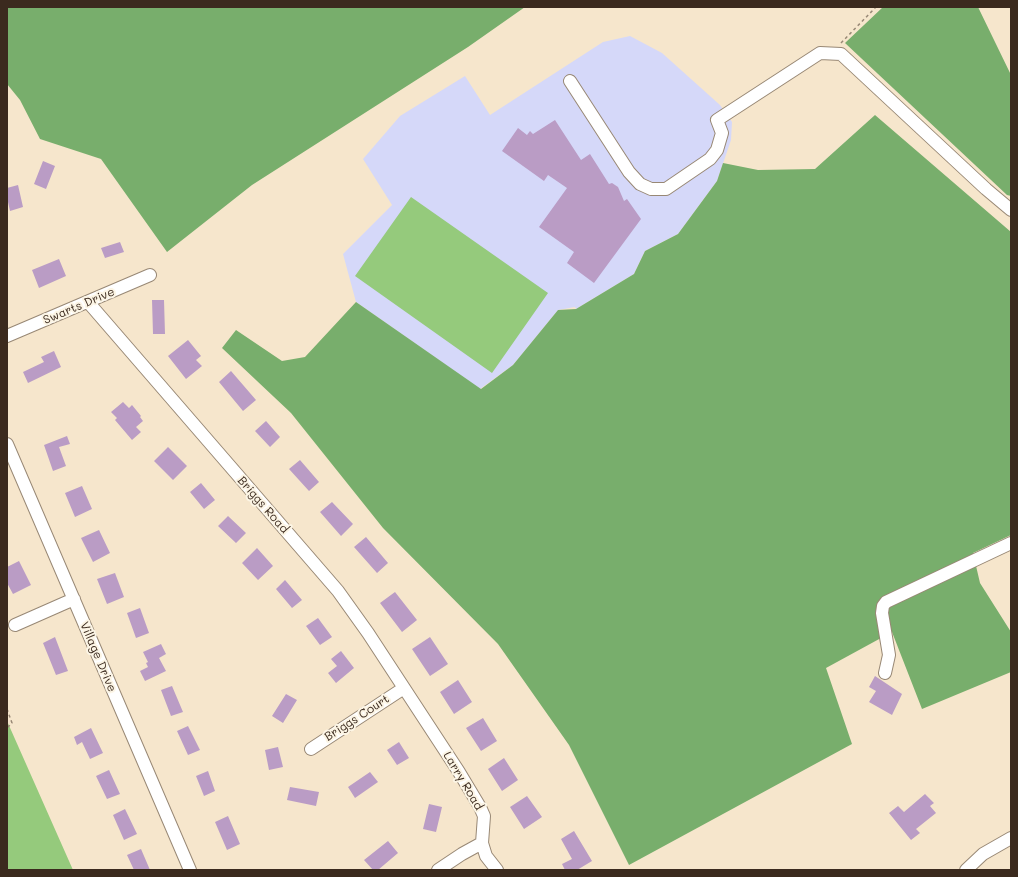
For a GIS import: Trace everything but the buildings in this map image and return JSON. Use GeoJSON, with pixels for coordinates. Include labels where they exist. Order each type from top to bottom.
{"type":"FeatureCollection","features":[{"type":"Feature","properties":{"kind":"street"},"geometry":{"type":"LineString","coordinates":[[570,81],[629,172],[640,184],[651,189],[666,189],[710,159],[717,150],[722,133],[717,120],[820,53],[841,54],[986,189],[1011,210]]}},
{"type":"Feature","properties":{"kind":"street","name":"Swarts Drive"},"geometry":{"type":"LineString","coordinates":[[7,336],[150,275]]}},
{"type":"Feature","properties":{"kind":"street","name":"Briggs Road"},"geometry":{"type":"LineString","coordinates":[[88,302],[338,591],[352,609],[424,719]]}},
{"type":"Feature","properties":{"kind":"street","name":"Village Drive"},"geometry":{"type":"LineString","coordinates":[[7,444],[190,870]]}},
{"type":"Feature","properties":{"kind":"street"},"geometry":{"type":"LineString","coordinates":[[885,673],[889,655],[882,613],[883,606],[886,602],[1011,543]]}},
{"type":"Feature","properties":{"kind":"street"},"geometry":{"type":"LineString","coordinates":[[15,625],[74,599]]}},
{"type":"Feature","properties":{"kind":"street","name":"Briggs Court"},"geometry":{"type":"LineString","coordinates":[[311,749],[404,688]]}},
{"type":"Feature","properties":{"kind":"street","name":"Larry Road"},"geometry":{"type":"LineString","coordinates":[[424,719],[480,807],[484,825],[482,844]]}},
{"type":"Feature","properties":{"kind":"street"},"geometry":{"type":"LineString","coordinates":[[966,870],[983,854],[1011,838]]}},
{"type":"Feature","properties":{"kind":"street"},"geometry":{"type":"LineString","coordinates":[[438,870],[462,854],[482,844],[486,856],[497,870]]}},
{"type":"Feature","properties":{"kind":"path"},"geometry":{"type":"LineString","coordinates":[[830,54],[876,7]]}},
{"type":"Feature","properties":{"kind":"path"},"geometry":{"type":"LineString","coordinates":[[7,709],[12,723],[7,728]]}},
{"type":"Feature","properties":{"kind":"shaded area"},"geometry":{"type":"Polygon","coordinates":[[[630,36],[662,53],[720,105],[732,122],[731,140],[717,181],[678,234],[645,251],[634,274],[576,309],[575,307],[558,310],[513,365],[480,389],[356,302],[343,254],[392,205],[363,159],[400,116],[465,76],[490,115],[603,42],[630,36]]]}},
{"type":"Feature","properties":{"kind":"green space"},"geometry":{"type":"Polygon","coordinates":[[[7,7],[525,7],[468,47],[252,185],[167,252],[101,159],[40,139],[20,100],[7,84],[7,7]]]}},
{"type":"Feature","properties":{"kind":"green space"},"geometry":{"type":"Polygon","coordinates":[[[883,7],[978,7],[1011,75],[1011,196],[1007,195],[845,43],[883,7]]]}},
{"type":"Feature","properties":{"kind":"green space"},"geometry":{"type":"Polygon","coordinates":[[[875,115],[1011,232],[1011,535],[973,553],[980,583],[1011,632],[1011,672],[922,709],[892,632],[826,668],[852,744],[629,865],[569,745],[498,644],[383,528],[291,413],[222,348],[236,330],[282,361],[305,357],[356,302],[481,389],[513,365],[558,310],[576,309],[634,274],[645,251],[678,234],[717,181],[723,163],[758,170],[815,169],[875,115]]]}},
{"type":"Feature","properties":{"kind":"green space"},"geometry":{"type":"Polygon","coordinates":[[[411,197],[548,293],[492,373],[355,276],[411,197]]]}},
{"type":"Feature","properties":{"kind":"green space"},"geometry":{"type":"Polygon","coordinates":[[[7,721],[73,870],[7,870],[7,721]]]}}]}
